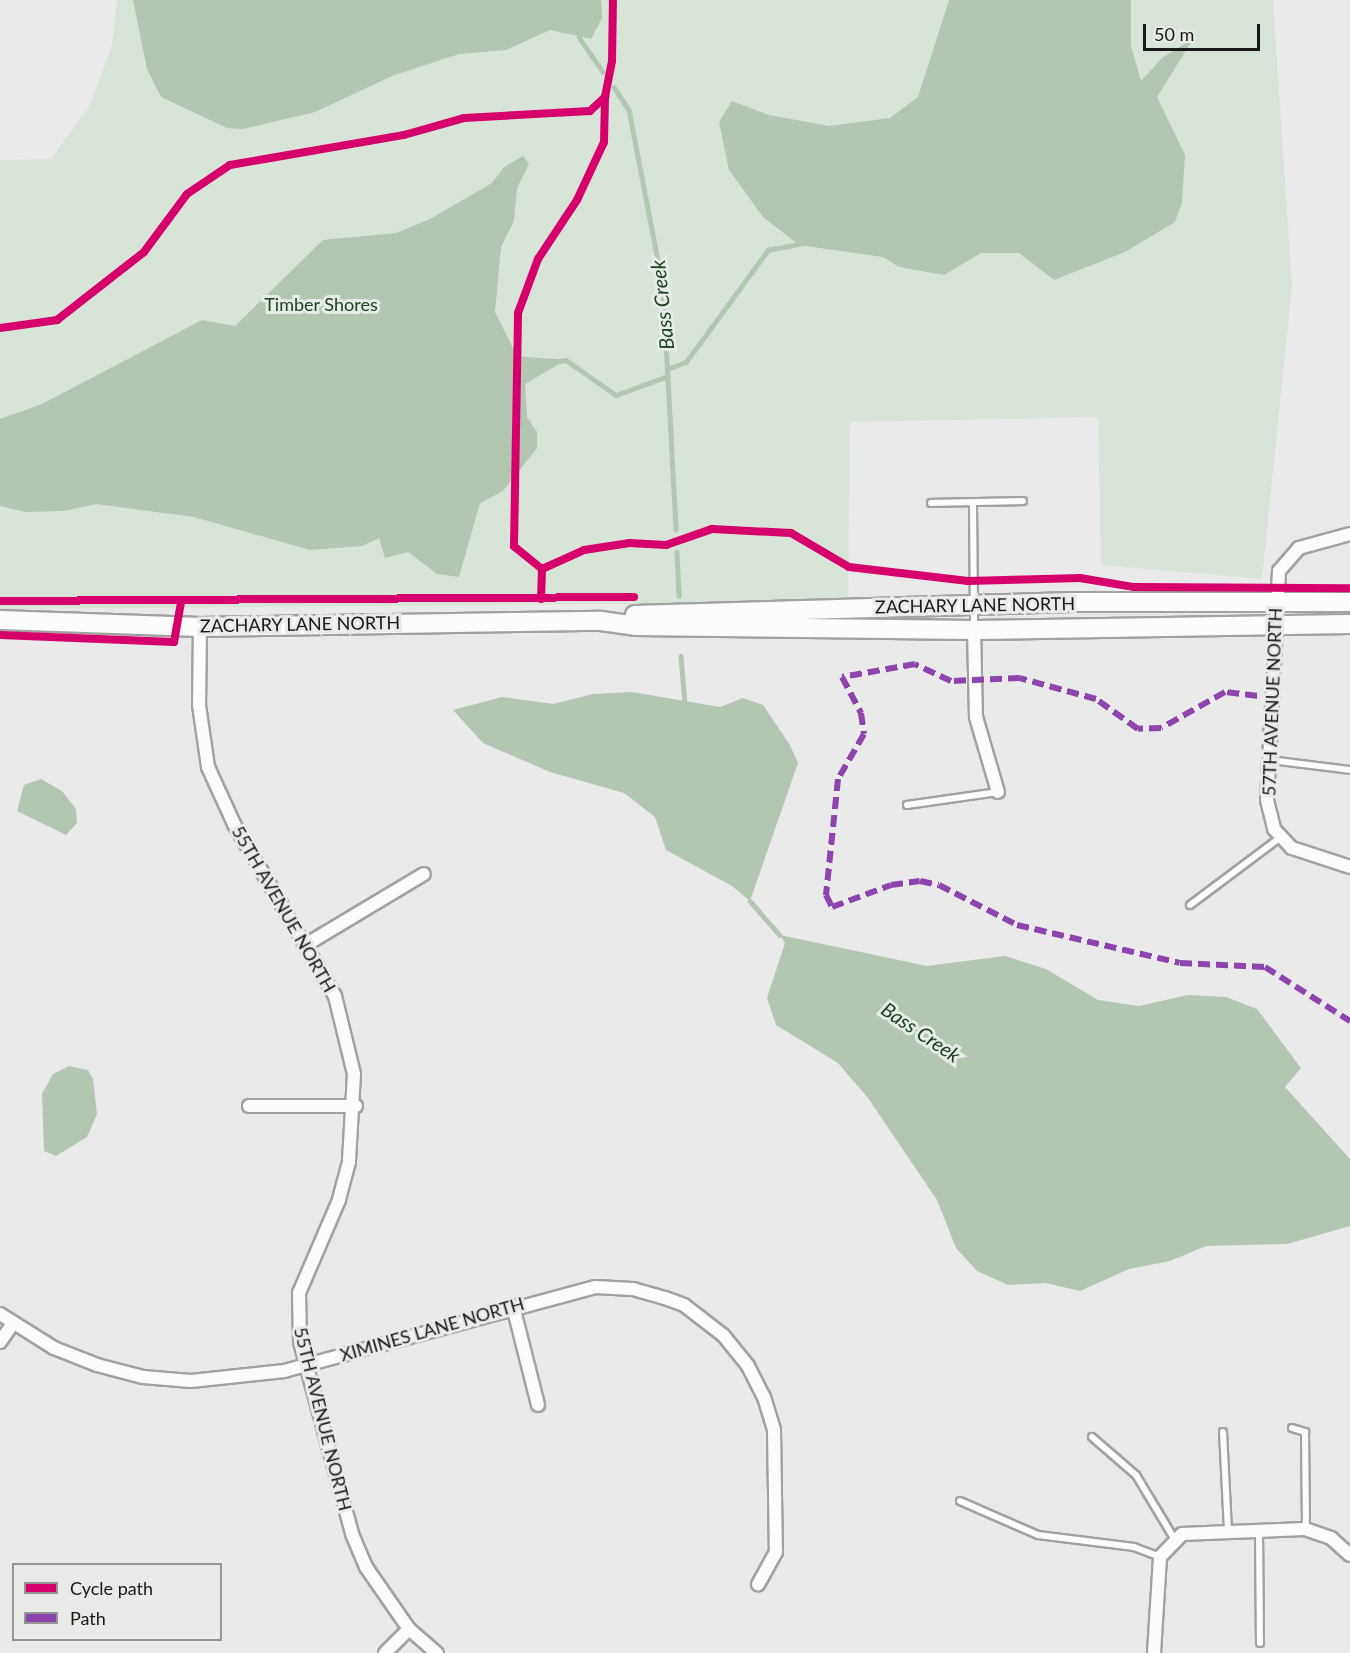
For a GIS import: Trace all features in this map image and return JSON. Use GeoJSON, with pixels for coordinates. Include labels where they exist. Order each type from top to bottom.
{"type":"FeatureCollection","features":[{"type":"Feature","properties":{"kind":"street","name":"57TH AVENUE NORTH"},"geometry":{"type":"LineString","coordinates":[[1281,837],[1268,808],[1275,602],[1279,571],[1290,555],[1350,534]]}},
{"type":"Feature","properties":{"kind":"street","name":"ZACHARY LANE NORTH"},"geometry":{"type":"LineString","coordinates":[[601,621],[636,615],[971,604],[1350,602]]}},
{"type":"Feature","properties":{"kind":"street","name":"ZACHARY LANE NORTH"},"geometry":{"type":"LineString","coordinates":[[0,620],[200,627],[601,621],[637,626],[974,630],[1350,624]]}},
{"type":"Feature","properties":{"kind":"street","name":"55TH AVENUE NORTH"},"geometry":{"type":"LineString","coordinates":[[200,627],[199,705],[208,767],[223,804],[307,944],[335,996],[348,1035],[356,1106],[339,1200],[299,1293],[298,1318],[306,1364],[352,1534],[366,1567],[410,1629],[437,1653]]}},
{"type":"Feature","properties":{"kind":"street"},"geometry":{"type":"LineString","coordinates":[[974,630],[976,717],[998,792]]}},
{"type":"Feature","properties":{"kind":"street"},"geometry":{"type":"LineString","coordinates":[[1281,837],[1292,848],[1350,867]]}},
{"type":"Feature","properties":{"kind":"street"},"geometry":{"type":"LineString","coordinates":[[307,944],[424,874]]}},
{"type":"Feature","properties":{"kind":"street"},"geometry":{"type":"LineString","coordinates":[[249,1106],[356,1106]]}},
{"type":"Feature","properties":{"kind":"street","name":"XIMINES LANE NORTH"},"geometry":{"type":"LineString","coordinates":[[0,1314],[12,1325],[54,1348],[143,1377],[239,1380],[306,1364],[513,1306],[595,1287],[633,1289],[684,1305],[723,1335],[748,1366],[774,1430],[776,1552],[758,1584]]}},
{"type":"Feature","properties":{"kind":"street"},"geometry":{"type":"LineString","coordinates":[[513,1306],[538,1404]]}},
{"type":"Feature","properties":{"kind":"street"},"geometry":{"type":"LineString","coordinates":[[0,1341],[12,1325]]}},
{"type":"Feature","properties":{"kind":"street"},"geometry":{"type":"LineString","coordinates":[[1154,1653],[1160,1557],[1175,1541],[1194,1531],[1305,1529],[1320,1532],[1348,1548]]}},
{"type":"Feature","properties":{"kind":"street"},"geometry":{"type":"LineString","coordinates":[[385,1653],[410,1629]]}},
{"type":"Feature","properties":{"kind":"lane"},"geometry":{"type":"LineString","coordinates":[[931,502],[1023,501]]}},
{"type":"Feature","properties":{"kind":"lane"},"geometry":{"type":"LineString","coordinates":[[972,503],[971,604],[974,630]]}},
{"type":"Feature","properties":{"kind":"lane"},"geometry":{"type":"LineString","coordinates":[[1270,760],[1350,770]]}},
{"type":"Feature","properties":{"kind":"lane"},"geometry":{"type":"LineString","coordinates":[[907,805],[998,792]]}},
{"type":"Feature","properties":{"kind":"lane"},"geometry":{"type":"LineString","coordinates":[[1190,905],[1281,837]]}},
{"type":"Feature","properties":{"kind":"lane"},"geometry":{"type":"LineString","coordinates":[[1292,1428],[1305,1432],[1305,1529]]}},
{"type":"Feature","properties":{"kind":"lane"},"geometry":{"type":"LineString","coordinates":[[1223,1432],[1234,1531]]}},
{"type":"Feature","properties":{"kind":"lane"},"geometry":{"type":"LineString","coordinates":[[1092,1437],[1136,1475],[1175,1541]]}},
{"type":"Feature","properties":{"kind":"lane"},"geometry":{"type":"LineString","coordinates":[[960,1501],[1038,1535],[1134,1547],[1160,1557]]}},
{"type":"Feature","properties":{"kind":"lane"},"geometry":{"type":"LineString","coordinates":[[1259,1530],[1260,1644]]}},
{"type":"Feature","properties":{"kind":"green space","name":"Timber Shores"},"geometry":{"type":"Polygon","coordinates":[[[117,0],[1273,0],[1292,286],[1262,579],[1101,565],[1098,417],[850,422],[848,602],[0,609],[0,160],[51,159],[90,105],[112,45],[117,0]]]}},
{"type":"Feature","properties":{"kind":"water"},"geometry":{"type":"Polygon","coordinates":[[[133,0],[601,0],[602,18],[591,39],[550,30],[506,50],[459,54],[392,76],[315,112],[243,129],[227,128],[161,97],[147,69],[133,0]]]}},
{"type":"Feature","properties":{"kind":"water"},"geometry":{"type":"Polygon","coordinates":[[[949,0],[1131,0],[1131,46],[1141,81],[1162,58],[1194,38],[1157,97],[1185,155],[1182,203],[1175,222],[1125,252],[1054,280],[1019,253],[981,253],[944,275],[899,267],[883,257],[799,245],[763,217],[729,170],[719,122],[732,101],[769,115],[829,126],[890,118],[918,97],[949,0]]]}},
{"type":"Feature","properties":{"kind":"water"},"geometry":{"type":"Polygon","coordinates":[[[523,156],[529,164],[517,188],[514,221],[501,247],[495,312],[517,356],[566,360],[525,384],[527,417],[537,432],[537,448],[503,491],[480,503],[459,577],[437,574],[408,552],[385,558],[379,538],[362,546],[310,550],[194,517],[96,504],[64,511],[25,512],[0,506],[0,419],[42,404],[202,320],[235,326],[323,240],[396,233],[430,219],[492,183],[504,167],[523,156]]]}},
{"type":"Feature","properties":{"kind":"water"},"geometry":{"type":"Polygon","coordinates":[[[632,692],[720,707],[743,698],[763,705],[790,745],[798,763],[750,901],[732,886],[666,850],[655,817],[624,793],[550,772],[483,743],[453,710],[502,697],[553,704],[593,694],[632,692]]]}},
{"type":"Feature","properties":{"kind":"water"},"geometry":{"type":"Polygon","coordinates":[[[41,779],[62,791],[76,809],[77,823],[66,835],[17,811],[24,785],[41,779]]]}},
{"type":"Feature","properties":{"kind":"water"},"geometry":{"type":"Polygon","coordinates":[[[780,935],[927,966],[1005,956],[1046,969],[1098,1000],[1139,1006],[1188,995],[1226,997],[1257,1009],[1301,1068],[1285,1087],[1350,1159],[1350,1226],[1287,1244],[1206,1246],[1170,1261],[1129,1269],[1080,1291],[1046,1283],[1008,1285],[977,1271],[956,1248],[937,1200],[868,1098],[838,1063],[776,1025],[767,998],[785,943],[780,935]]]}},
{"type":"Feature","properties":{"kind":"water"},"geometry":{"type":"Polygon","coordinates":[[[69,1066],[88,1070],[93,1079],[97,1114],[87,1137],[56,1156],[44,1151],[42,1094],[53,1074],[69,1066]]]}},
{"type":"Feature","properties":{"kind":"waterway","name":"Bass Creek"},"geometry":{"type":"LineString","coordinates":[[579,37],[603,72]]}},
{"type":"Feature","properties":{"kind":"waterway","name":"Bass Creek"},"geometry":{"type":"LineString","coordinates":[[614,87],[629,110],[663,287],[676,530]]}},
{"type":"Feature","properties":{"kind":"waterway"},"geometry":{"type":"LineString","coordinates":[[667,369],[686,362],[768,250],[805,243]]}},
{"type":"Feature","properties":{"kind":"waterway"},"geometry":{"type":"LineString","coordinates":[[560,361],[566,360],[616,395],[668,376]]}},
{"type":"Feature","properties":{"kind":"waterway","name":"Bass Creek"},"geometry":{"type":"LineString","coordinates":[[677,552],[679,596]]}},
{"type":"Feature","properties":{"kind":"waterway","name":"Bass Creek"},"geometry":{"type":"LineString","coordinates":[[681,656],[685,704]]}},
{"type":"Feature","properties":{"kind":"waterway","name":"Bass Creek"},"geometry":{"type":"LineString","coordinates":[[750,901],[780,935]]}},
{"type":"Feature","properties":{"kind":"marked path"},"geometry":{"type":"LineString","coordinates":[[1275,698],[1225,692],[1161,728],[1138,729],[1096,699],[1020,678],[951,681],[915,664],[842,677],[861,713],[864,734],[838,779],[826,895],[832,907],[891,885],[920,881],[939,885],[1017,925],[1180,963],[1265,967],[1350,1021]]}},
{"type":"Feature","properties":{"kind":"cycle path"},"geometry":{"type":"LineString","coordinates":[[0,328],[57,320],[144,252],[187,194],[230,165],[404,135],[464,118],[590,111],[605,97],[612,61],[613,0]]}},
{"type":"Feature","properties":{"kind":"cycle path"},"geometry":{"type":"LineString","coordinates":[[542,569],[514,546],[518,313],[538,259],[577,200],[604,142],[605,97]]}},
{"type":"Feature","properties":{"kind":"cycle path"},"geometry":{"type":"LineString","coordinates":[[541,599],[542,569],[584,550],[629,543],[666,545],[712,529],[791,533],[849,567],[968,581],[1080,578],[1134,587],[1350,588]]}},
{"type":"Feature","properties":{"kind":"cycle path"},"geometry":{"type":"LineString","coordinates":[[0,601],[634,597]]}},
{"type":"Feature","properties":{"kind":"cycle path"},"geometry":{"type":"LineString","coordinates":[[0,635],[174,642],[181,603]]}}]}
